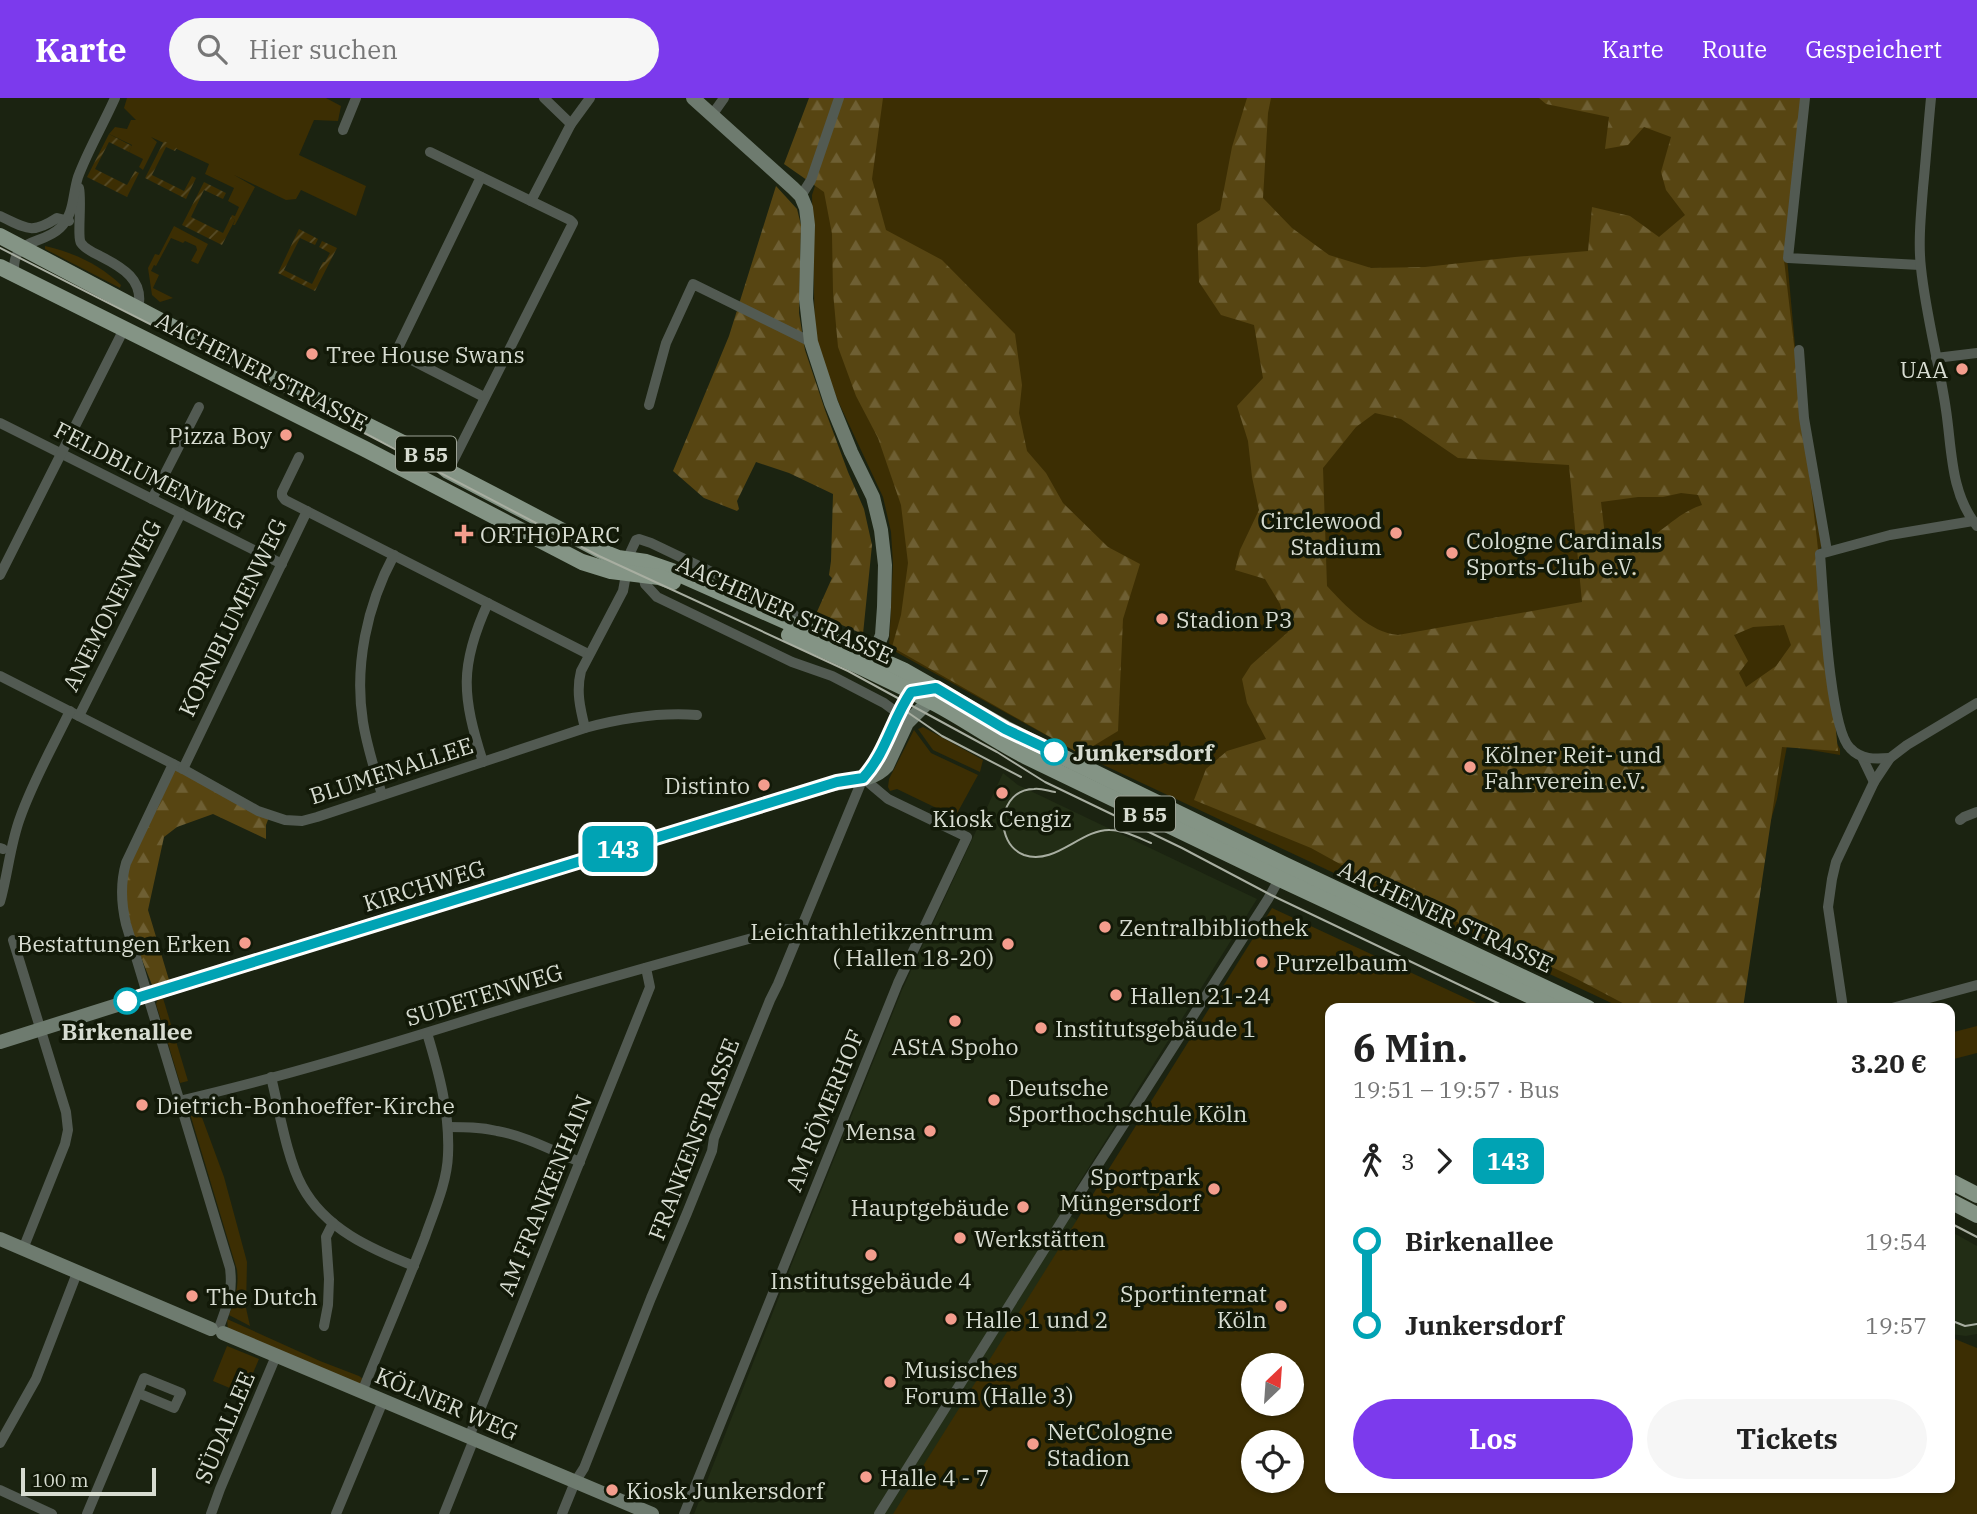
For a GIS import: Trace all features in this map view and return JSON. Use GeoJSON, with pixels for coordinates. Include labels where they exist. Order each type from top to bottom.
{"type":"FeatureCollection","features":[{"type":"Feature","properties":{"kind":"main road","name":"AACHENER STRASSE"},"geometry":{"type":"LineString","coordinates":[[0,236],[306,396],[429,456],[448,471],[633,569],[672,581],[871,663],[903,670],[932,694],[1017,752],[1577,1003]]}},
{"type":"Feature","properties":{"kind":"main road","name":"AACHENER STRASSE"},"geometry":{"type":"LineString","coordinates":[[7,270],[125,327],[582,562],[593,566],[633,569],[646,562],[671,571],[796,622],[871,663],[911,692],[932,694]]}},
{"type":"Feature","properties":{"kind":"main road"},"geometry":{"type":"LineString","coordinates":[[365,449],[379,446],[382,432]]}},
{"type":"Feature","properties":{"kind":"main road","name":"AACHENER STRASSE"},"geometry":{"type":"LineString","coordinates":[[1282,872],[1546,1003]]}},
{"type":"Feature","properties":{"kind":"main road"},"geometry":{"type":"LineString","coordinates":[[1955,1184],[1977,1195]]}},
{"type":"Feature","properties":{"kind":"main road"},"geometry":{"type":"LineString","coordinates":[[1955,1203],[1977,1215]]}},
{"type":"Feature","properties":{"kind":"street"},"geometry":{"type":"LineString","coordinates":[[22,249],[58,230],[72,210],[78,178],[115,98]]}},
{"type":"Feature","properties":{"kind":"street"},"geometry":{"type":"LineString","coordinates":[[343,130],[356,98]]}},
{"type":"Feature","properties":{"kind":"street"},"geometry":{"type":"LineString","coordinates":[[544,98],[571,124]]}},
{"type":"Feature","properties":{"kind":"street"},"geometry":{"type":"LineString","coordinates":[[531,201],[571,124],[590,98]]}},
{"type":"Feature","properties":{"kind":"street"},"geometry":{"type":"LineString","coordinates":[[693,98],[801,196],[806,208],[806,299],[811,342],[831,403],[873,497],[881,530],[885,565],[884,607],[881,635],[871,663]]}},
{"type":"Feature","properties":{"kind":"street"},"geometry":{"type":"LineString","coordinates":[[712,115],[724,98]]}},
{"type":"Feature","properties":{"kind":"street"},"geometry":{"type":"LineString","coordinates":[[801,196],[810,180],[839,98]]}},
{"type":"Feature","properties":{"kind":"street"},"geometry":{"type":"LineString","coordinates":[[1805,98],[1788,258],[1920,265]]}},
{"type":"Feature","properties":{"kind":"street"},"geometry":{"type":"LineString","coordinates":[[1824,553],[1890,535],[1975,524],[1965,508],[1956,482],[1920,265],[1921,212],[1931,98]]}},
{"type":"Feature","properties":{"kind":"street"},"geometry":{"type":"LineString","coordinates":[[430,152],[573,223],[448,471]]}},
{"type":"Feature","properties":{"kind":"street"},"geometry":{"type":"LineString","coordinates":[[481,177],[396,352],[484,397]]}},
{"type":"Feature","properties":{"kind":"street"},"geometry":{"type":"LineString","coordinates":[[78,178],[82,212],[79,233]]}},
{"type":"Feature","properties":{"kind":"street"},"geometry":{"type":"LineString","coordinates":[[0,216],[27,228],[36,229],[57,218],[66,219]]}},
{"type":"Feature","properties":{"kind":"street","name":"AACHENER STRASSE"},"geometry":{"type":"LineString","coordinates":[[66,219],[76,227],[81,243],[113,262],[136,284],[141,297],[138,309]]}},
{"type":"Feature","properties":{"kind":"street","name":"AACHENER STRASSE"},"geometry":{"type":"LineString","coordinates":[[7,270],[22,249]]}},
{"type":"Feature","properties":{"kind":"street"},"geometry":{"type":"LineString","coordinates":[[649,405],[666,343],[693,285],[811,342]]}},
{"type":"Feature","properties":{"kind":"street"},"geometry":{"type":"LineString","coordinates":[[0,575],[125,327]]}},
{"type":"Feature","properties":{"kind":"street"},"geometry":{"type":"LineString","coordinates":[[1799,350],[1804,418],[1824,553],[1833,694],[1838,721],[1844,741],[1850,749],[1862,757],[1890,758]]}},
{"type":"Feature","properties":{"kind":"street"},"geometry":{"type":"LineString","coordinates":[[1936,358],[1977,353]]}},
{"type":"Feature","properties":{"kind":"street","name":"ANEMONENWEG"},"geometry":{"type":"LineString","coordinates":[[152,499],[198,407]]}},
{"type":"Feature","properties":{"kind":"street","name":"FELDBLUMENWEG"},"geometry":{"type":"LineString","coordinates":[[0,423],[282,564]]}},
{"type":"Feature","properties":{"kind":"street","name":"KORNBLUMENWEG"},"geometry":{"type":"LineString","coordinates":[[178,767],[307,511],[282,496],[299,457]]}},
{"type":"Feature","properties":{"kind":"street"},"geometry":{"type":"LineString","coordinates":[[307,511],[588,654]]}},
{"type":"Feature","properties":{"kind":"street","name":"ANEMONENWEG"},"geometry":{"type":"LineString","coordinates":[[0,902],[19,820],[37,778],[75,713],[181,513]]}},
{"type":"Feature","properties":{"kind":"street"},"geometry":{"type":"LineString","coordinates":[[382,795],[363,721],[361,664],[374,603],[394,555]]}},
{"type":"Feature","properties":{"kind":"street"},"geometry":{"type":"LineString","coordinates":[[584,728],[578,696],[580,671],[633,569]]}},
{"type":"Feature","properties":{"kind":"street","name":"AACHENER STRASSE"},"geometry":{"type":"LineString","coordinates":[[633,569],[657,597],[792,662],[832,676],[884,703],[903,718]]}},
{"type":"Feature","properties":{"kind":"street"},"geometry":{"type":"LineString","coordinates":[[483,761],[469,715],[466,692],[471,645],[488,603]]}},
{"type":"Feature","properties":{"kind":"street"},"geometry":{"type":"LineString","coordinates":[[903,670],[911,692]]}},
{"type":"Feature","properties":{"kind":"street","name":"BLUMENALLEE"},"geometry":{"type":"LineString","coordinates":[[0,676],[258,811],[285,820],[302,821],[584,728],[625,718],[671,713],[698,715]]}},
{"type":"Feature","properties":{"kind":"street","name":"KIRCHWEG"},"geometry":{"type":"LineString","coordinates":[[0,1042],[837,782],[877,775],[887,766],[911,692]]}},
{"type":"Feature","properties":{"kind":"street","name":"KIRCHWEG"},"geometry":{"type":"LineString","coordinates":[[903,718],[932,694]]}},
{"type":"Feature","properties":{"kind":"street"},"geometry":{"type":"LineString","coordinates":[[1842,1003],[1828,907],[1836,862],[1874,782],[1890,758],[1977,703]]}},
{"type":"Feature","properties":{"kind":"street"},"geometry":{"type":"LineString","coordinates":[[1862,757],[1874,782]]}},
{"type":"Feature","properties":{"kind":"street"},"geometry":{"type":"LineString","coordinates":[[178,767],[125,863],[122,876],[123,913],[230,1268],[230,1301],[218,1329]]}},
{"type":"Feature","properties":{"kind":"street","name":"AM RÖMERHOF"},"geometry":{"type":"LineString","coordinates":[[684,1514],[898,983],[967,837],[888,799],[863,778]]}},
{"type":"Feature","properties":{"kind":"street","name":"FRANKENSTRASSE"},"geometry":{"type":"LineString","coordinates":[[562,1514],[584,1468],[650,1298],[688,1213],[760,1025],[863,778]]}},
{"type":"Feature","properties":{"kind":"street"},"geometry":{"type":"LineString","coordinates":[[1960,820],[1977,812]]}},
{"type":"Feature","properties":{"kind":"street"},"geometry":{"type":"LineString","coordinates":[[879,1514],[1218,978],[1282,872]]}},
{"type":"Feature","properties":{"kind":"street","name":"SUDETENWEG"},"geometry":{"type":"LineString","coordinates":[[179,1101],[427,1034],[785,929],[800,931]]}},
{"type":"Feature","properties":{"kind":"street"},"geometry":{"type":"LineString","coordinates":[[13,940],[66,1112],[68,1130],[65,1144],[23,1249]]}},
{"type":"Feature","properties":{"kind":"street","name":"AM FRANKENHAIN"},"geometry":{"type":"LineString","coordinates":[[443,1514],[650,987],[646,968]]}},
{"type":"Feature","properties":{"kind":"street"},"geometry":{"type":"LineString","coordinates":[[1910,1003],[1977,985]]}},
{"type":"Feature","properties":{"kind":"street"},"geometry":{"type":"LineString","coordinates":[[362,1392],[414,1266],[443,1185],[448,1157],[448,1127],[442,1085],[427,1034]]}},
{"type":"Feature","properties":{"kind":"street"},"geometry":{"type":"LineString","coordinates":[[271,1077],[292,1163],[302,1186],[317,1208],[360,1243],[414,1266]]}},
{"type":"Feature","properties":{"kind":"street"},"geometry":{"type":"LineString","coordinates":[[448,1127],[475,1127],[498,1131],[524,1138],[580,1162]]}},
{"type":"Feature","properties":{"kind":"street"},"geometry":{"type":"LineString","coordinates":[[324,1326],[329,1279],[326,1237],[333,1223]]}},
{"type":"Feature","properties":{"kind":"street","name":"KÖLNER WEG"},"geometry":{"type":"LineString","coordinates":[[0,1239],[652,1514]]}},
{"type":"Feature","properties":{"kind":"street"},"geometry":{"type":"LineString","coordinates":[[0,1444],[36,1378],[77,1273]]}},
{"type":"Feature","properties":{"kind":"street","name":"SÜDALLEE"},"geometry":{"type":"LineString","coordinates":[[211,1514],[276,1356]]}},
{"type":"Feature","properties":{"kind":"street"},"geometry":{"type":"LineString","coordinates":[[87,1514],[138,1393]]}},
{"type":"Feature","properties":{"kind":"street"},"geometry":{"type":"LineString","coordinates":[[337,1514],[383,1401]]}},
{"type":"Feature","properties":{"kind":"street"},"geometry":{"type":"LineString","coordinates":[[0,1490],[52,1514]]}},
{"type":"Feature","properties":{"kind":"shaded area"},"geometry":{"type":"Polygon","coordinates":[[[127,98],[326,98],[341,106],[338,121],[314,120],[299,155],[366,186],[356,216],[301,190],[296,199],[286,200],[234,175],[255,187],[233,225],[235,220],[231,217],[235,216],[239,207],[228,201],[234,188],[205,174],[209,164],[151,137],[157,142],[143,170],[139,167],[143,159],[129,152],[132,145],[109,134],[115,127],[127,129],[131,120],[136,120],[124,108],[127,98]]]}},
{"type":"Feature","properties":{"kind":"shaded area"},"geometry":{"type":"Polygon","coordinates":[[[844,98],[1799,98],[1786,246],[1801,412],[1822,544],[1820,549],[1832,734],[1840,749],[1840,755],[1787,746],[1777,799],[1766,837],[1741,1003],[1611,1003],[1080,754],[889,648],[893,564],[891,532],[883,497],[838,401],[815,341],[812,195],[844,98]]]}},
{"type":"Feature","properties":{"kind":"shaded area"},"geometry":{"type":"Polygon","coordinates":[[[109,134],[132,146],[129,152],[109,142],[95,169],[127,185],[135,171],[139,173],[127,197],[87,177],[109,134]]]}},
{"type":"Feature","properties":{"kind":"shaded area"},"geometry":{"type":"Polygon","coordinates":[[[164,141],[177,148],[175,151],[166,147],[152,175],[184,191],[192,176],[196,178],[186,199],[145,178],[164,141]]]}},
{"type":"Feature","properties":{"kind":"shaded area"},"geometry":{"type":"Polygon","coordinates":[[[204,182],[226,193],[223,199],[204,190],[191,217],[223,233],[231,217],[235,220],[222,245],[182,225],[204,182]]]}},
{"type":"Feature","properties":{"kind":"shaded area"},"geometry":{"type":"Polygon","coordinates":[[[174,226],[208,244],[198,264],[191,261],[197,250],[196,246],[171,238],[151,271],[159,275],[153,288],[173,298],[160,302],[152,295],[148,268],[155,254],[159,255],[174,226]]]}},
{"type":"Feature","properties":{"kind":"shaded area"},"geometry":{"type":"Polygon","coordinates":[[[299,229],[318,239],[315,245],[300,238],[284,270],[312,284],[330,253],[319,247],[322,241],[337,248],[315,291],[278,273],[299,229]]]}},
{"type":"Feature","properties":{"kind":"shaded area"},"geometry":{"type":"Polygon","coordinates":[[[45,246],[95,265],[121,285],[120,288],[45,249],[45,246]]]}},
{"type":"Feature","properties":{"kind":"shaded area"},"geometry":{"type":"Polygon","coordinates":[[[923,727],[983,760],[980,772],[933,750],[918,729],[923,727]]]}},
{"type":"Feature","properties":{"kind":"shaded area"},"geometry":{"type":"Polygon","coordinates":[[[914,730],[931,753],[978,775],[955,817],[897,789],[890,791],[888,787],[889,779],[914,730]]]}},
{"type":"Feature","properties":{"kind":"shaded area","name":"Deutsche Sporthochschule Köln"},"geometry":{"type":"Polygon","coordinates":[[[1003,773],[1018,785],[1257,899],[1062,1210],[1186,1296],[1084,1514],[694,1514],[902,990],[1003,773]]]}},
{"type":"Feature","properties":{"kind":"shaded area","name":"Sportpark Müngersdorf"},"geometry":{"type":"Polygon","coordinates":[[[1272,908],[1476,1003],[1325,1003],[1325,1493],[1955,1493],[1955,1339],[1977,1348],[1977,1514],[893,1514],[1272,908]]]}},
{"type":"Feature","properties":{"kind":"shaded area"},"geometry":{"type":"Polygon","coordinates":[[[163,998],[188,1081],[180,1083],[156,1004],[158,999],[163,998]]]}},
{"type":"Feature","properties":{"kind":"shaded area"},"geometry":{"type":"Polygon","coordinates":[[[1977,1026],[1977,1053],[1955,1059],[1955,1032],[1977,1026]]]}},
{"type":"Feature","properties":{"kind":"shaded area"},"geometry":{"type":"Polygon","coordinates":[[[197,1104],[224,1177],[247,1262],[246,1308],[250,1326],[229,1315],[236,1293],[237,1270],[188,1107],[197,1104]]]}},
{"type":"Feature","properties":{"kind":"shaded area"},"geometry":{"type":"Polygon","coordinates":[[[1955,1234],[1977,1246],[1977,1334],[1955,1335],[1955,1234]]]}},
{"type":"Feature","properties":{"kind":"shaded area"},"geometry":{"type":"Polygon","coordinates":[[[227,1319],[359,1376],[363,1379],[361,1385],[228,1331],[227,1319]]]}},
{"type":"Feature","properties":{"kind":"shaded area"},"geometry":{"type":"Polygon","coordinates":[[[227,1346],[259,1359],[244,1394],[213,1381],[227,1346]]]}},
{"type":"Feature","properties":{"kind":"green space"},"geometry":{"type":"Polygon","coordinates":[[[809,98],[883,98],[872,179],[886,230],[942,260],[1015,334],[1022,385],[1019,413],[1027,451],[1046,473],[1063,503],[1108,547],[1140,564],[1123,619],[1118,731],[1080,754],[892,647],[901,615],[908,563],[901,505],[878,438],[856,396],[838,347],[832,234],[824,192],[784,164],[809,98]]]}},
{"type":"Feature","properties":{"kind":"green space"},"geometry":{"type":"Polygon","coordinates":[[[1247,98],[1271,98],[1263,198],[1292,228],[1329,255],[1371,268],[1425,267],[1588,251],[1592,207],[1630,216],[1659,237],[1685,215],[1666,190],[1661,172],[1671,137],[1644,127],[1628,145],[1605,149],[1609,117],[1546,104],[1539,98],[1803,98],[1784,260],[1817,540],[1838,751],[1782,747],[1744,1003],[1623,1003],[1369,880],[1311,848],[1194,800],[1206,769],[1227,751],[1266,739],[1247,703],[1242,679],[1251,665],[1288,632],[1280,604],[1265,579],[1235,570],[1240,550],[1259,510],[1248,441],[1237,406],[1263,378],[1254,325],[1221,315],[1199,282],[1197,224],[1220,210],[1232,147],[1247,98]],[[1375,413],[1356,427],[1323,468],[1327,586],[1359,617],[1378,629],[1398,635],[1582,602],[1569,465],[1458,458],[1401,419],[1375,413]],[[1681,493],[1601,502],[1606,544],[1622,546],[1647,540],[1677,518],[1702,505],[1698,495],[1681,493]],[[1784,625],[1753,627],[1734,635],[1748,661],[1739,673],[1746,687],[1776,666],[1791,645],[1784,625]]]}},
{"type":"Feature","properties":{"kind":"green space"},"geometry":{"type":"Polygon","coordinates":[[[776,186],[797,209],[801,225],[799,313],[805,350],[848,472],[864,509],[872,545],[863,634],[816,614],[832,578],[829,575],[833,494],[789,473],[756,462],[737,501],[737,511],[704,498],[673,471],[729,336],[776,186]]]}},
{"type":"Feature","properties":{"kind":"green space"},"geometry":{"type":"Polygon","coordinates":[[[174,766],[269,817],[266,839],[213,814],[177,827],[164,837],[148,910],[169,980],[152,985],[125,913],[124,876],[174,766]]]}},
{"type":"Feature","properties":{"kind":"tram line"},"geometry":{"type":"LineString","coordinates":[[0,248],[351,426],[599,556],[848,671],[997,752],[1045,782],[1182,848],[1271,895],[1498,1003]]}},
{"type":"Feature","properties":{"kind":"tram line"},"geometry":{"type":"LineString","coordinates":[[897,705],[942,736],[1021,777]]}},
{"type":"Feature","properties":{"kind":"tram line"},"geometry":{"type":"LineString","coordinates":[[1055,792],[1037,789],[1022,791],[1013,798],[1007,807],[1004,829],[1007,840],[1014,849],[1024,855],[1046,856],[1089,835],[1110,830],[1151,843]]}},
{"type":"Feature","properties":{"kind":"tram line"},"geometry":{"type":"LineString","coordinates":[[1955,1226],[1977,1237]]}},
{"type":"Feature","properties":{"kind":"tram line"},"geometry":{"type":"LineString","coordinates":[[1955,1322],[1965,1326],[1977,1324]]}},
{"type":"Feature","properties":{"kind":"bus line","name":"143"},"geometry":{"type":"LineString","coordinates":[[127,1001],[837,782],[863,778],[884,747],[911,692],[936,688],[1005,729],[1054,752]]}},
{"type":"Feature","properties":{"kind":"place","name":"Tree House Swans"},"geometry":{"type":"Point","coordinates":[312,354]}},
{"type":"Feature","properties":{"kind":"place","name":"UAA"},"geometry":{"type":"Point","coordinates":[1962,369]}},
{"type":"Feature","properties":{"kind":"place","name":"Pizza Boy"},"geometry":{"type":"Point","coordinates":[286,435]}},
{"type":"Feature","properties":{"kind":"place","name":"Circlewood Stadium"},"geometry":{"type":"Point","coordinates":[1396,533]}},
{"type":"Feature","properties":{"kind":"place","name":"ORTHOPARC"},"geometry":{"type":"Point","coordinates":[464,534]}},
{"type":"Feature","properties":{"kind":"place","name":"Cologne Cardinals Sports-Club e.V."},"geometry":{"type":"Point","coordinates":[1452,553]}},
{"type":"Feature","properties":{"kind":"place","name":"Stadion P3"},"geometry":{"type":"Point","coordinates":[1162,619]}},
{"type":"Feature","properties":{"kind":"place","name":"Junkersdorf"},"geometry":{"type":"Point","coordinates":[1054,752]}},
{"type":"Feature","properties":{"kind":"place","name":"Kölner Reit- und Fahrverein e.V."},"geometry":{"type":"Point","coordinates":[1470,767]}},
{"type":"Feature","properties":{"kind":"place","name":"Distinto"},"geometry":{"type":"Point","coordinates":[764,785]}},
{"type":"Feature","properties":{"kind":"place","name":"Kiosk Cengiz"},"geometry":{"type":"Point","coordinates":[1002,793]}},
{"type":"Feature","properties":{"kind":"place","name":"Zentralbibliothek"},"geometry":{"type":"Point","coordinates":[1105,927]}},
{"type":"Feature","properties":{"kind":"place","name":"Bestattungen Erken"},"geometry":{"type":"Point","coordinates":[245,943]}},
{"type":"Feature","properties":{"kind":"place","name":"Leichtathletikzentrum ( Hallen 18-20)"},"geometry":{"type":"Point","coordinates":[1008,944]}},
{"type":"Feature","properties":{"kind":"place","name":"Purzelbaum"},"geometry":{"type":"Point","coordinates":[1262,962]}},
{"type":"Feature","properties":{"kind":"place","name":"Hallen 21-24"},"geometry":{"type":"Point","coordinates":[1116,995]}},
{"type":"Feature","properties":{"kind":"place","name":"Birkenallee"},"geometry":{"type":"Point","coordinates":[127,1001]}},
{"type":"Feature","properties":{"kind":"place","name":"AStA Spoho"},"geometry":{"type":"Point","coordinates":[955,1021]}},
{"type":"Feature","properties":{"kind":"place","name":"Institutsgebäude 1"},"geometry":{"type":"Point","coordinates":[1041,1028]}},
{"type":"Feature","properties":{"kind":"place","name":"Deutsche Sporthochschule Köln"},"geometry":{"type":"Point","coordinates":[994,1100]}},
{"type":"Feature","properties":{"kind":"place","name":"Dietrich-Bonhoeffer-Kirche"},"geometry":{"type":"Point","coordinates":[142,1105]}},
{"type":"Feature","properties":{"kind":"place","name":"Mensa"},"geometry":{"type":"Point","coordinates":[930,1131]}},
{"type":"Feature","properties":{"kind":"place","name":"Sportpark Müngersdorf"},"geometry":{"type":"Point","coordinates":[1214,1189]}},
{"type":"Feature","properties":{"kind":"place","name":"Hauptgebäude"},"geometry":{"type":"Point","coordinates":[1023,1207]}},
{"type":"Feature","properties":{"kind":"place","name":"Werkstätten"},"geometry":{"type":"Point","coordinates":[960,1238]}},
{"type":"Feature","properties":{"kind":"place","name":"Institutsgebäude 4"},"geometry":{"type":"Point","coordinates":[871,1255]}},
{"type":"Feature","properties":{"kind":"place","name":"The Dutch"},"geometry":{"type":"Point","coordinates":[192,1296]}},
{"type":"Feature","properties":{"kind":"place","name":"Sportinternat Köln"},"geometry":{"type":"Point","coordinates":[1281,1306]}},
{"type":"Feature","properties":{"kind":"place","name":"Halle 1 und 2"},"geometry":{"type":"Point","coordinates":[951,1319]}},
{"type":"Feature","properties":{"kind":"place","name":"Musisches Forum (Halle 3)"},"geometry":{"type":"Point","coordinates":[890,1382]}},
{"type":"Feature","properties":{"kind":"place","name":"NetCologne Stadion"},"geometry":{"type":"Point","coordinates":[1033,1444]}},
{"type":"Feature","properties":{"kind":"place","name":"Halle 4 - 7"},"geometry":{"type":"Point","coordinates":[866,1477]}},
{"type":"Feature","properties":{"kind":"place","name":"Kiosk Junkersdorf"},"geometry":{"type":"Point","coordinates":[612,1490]}}]}
